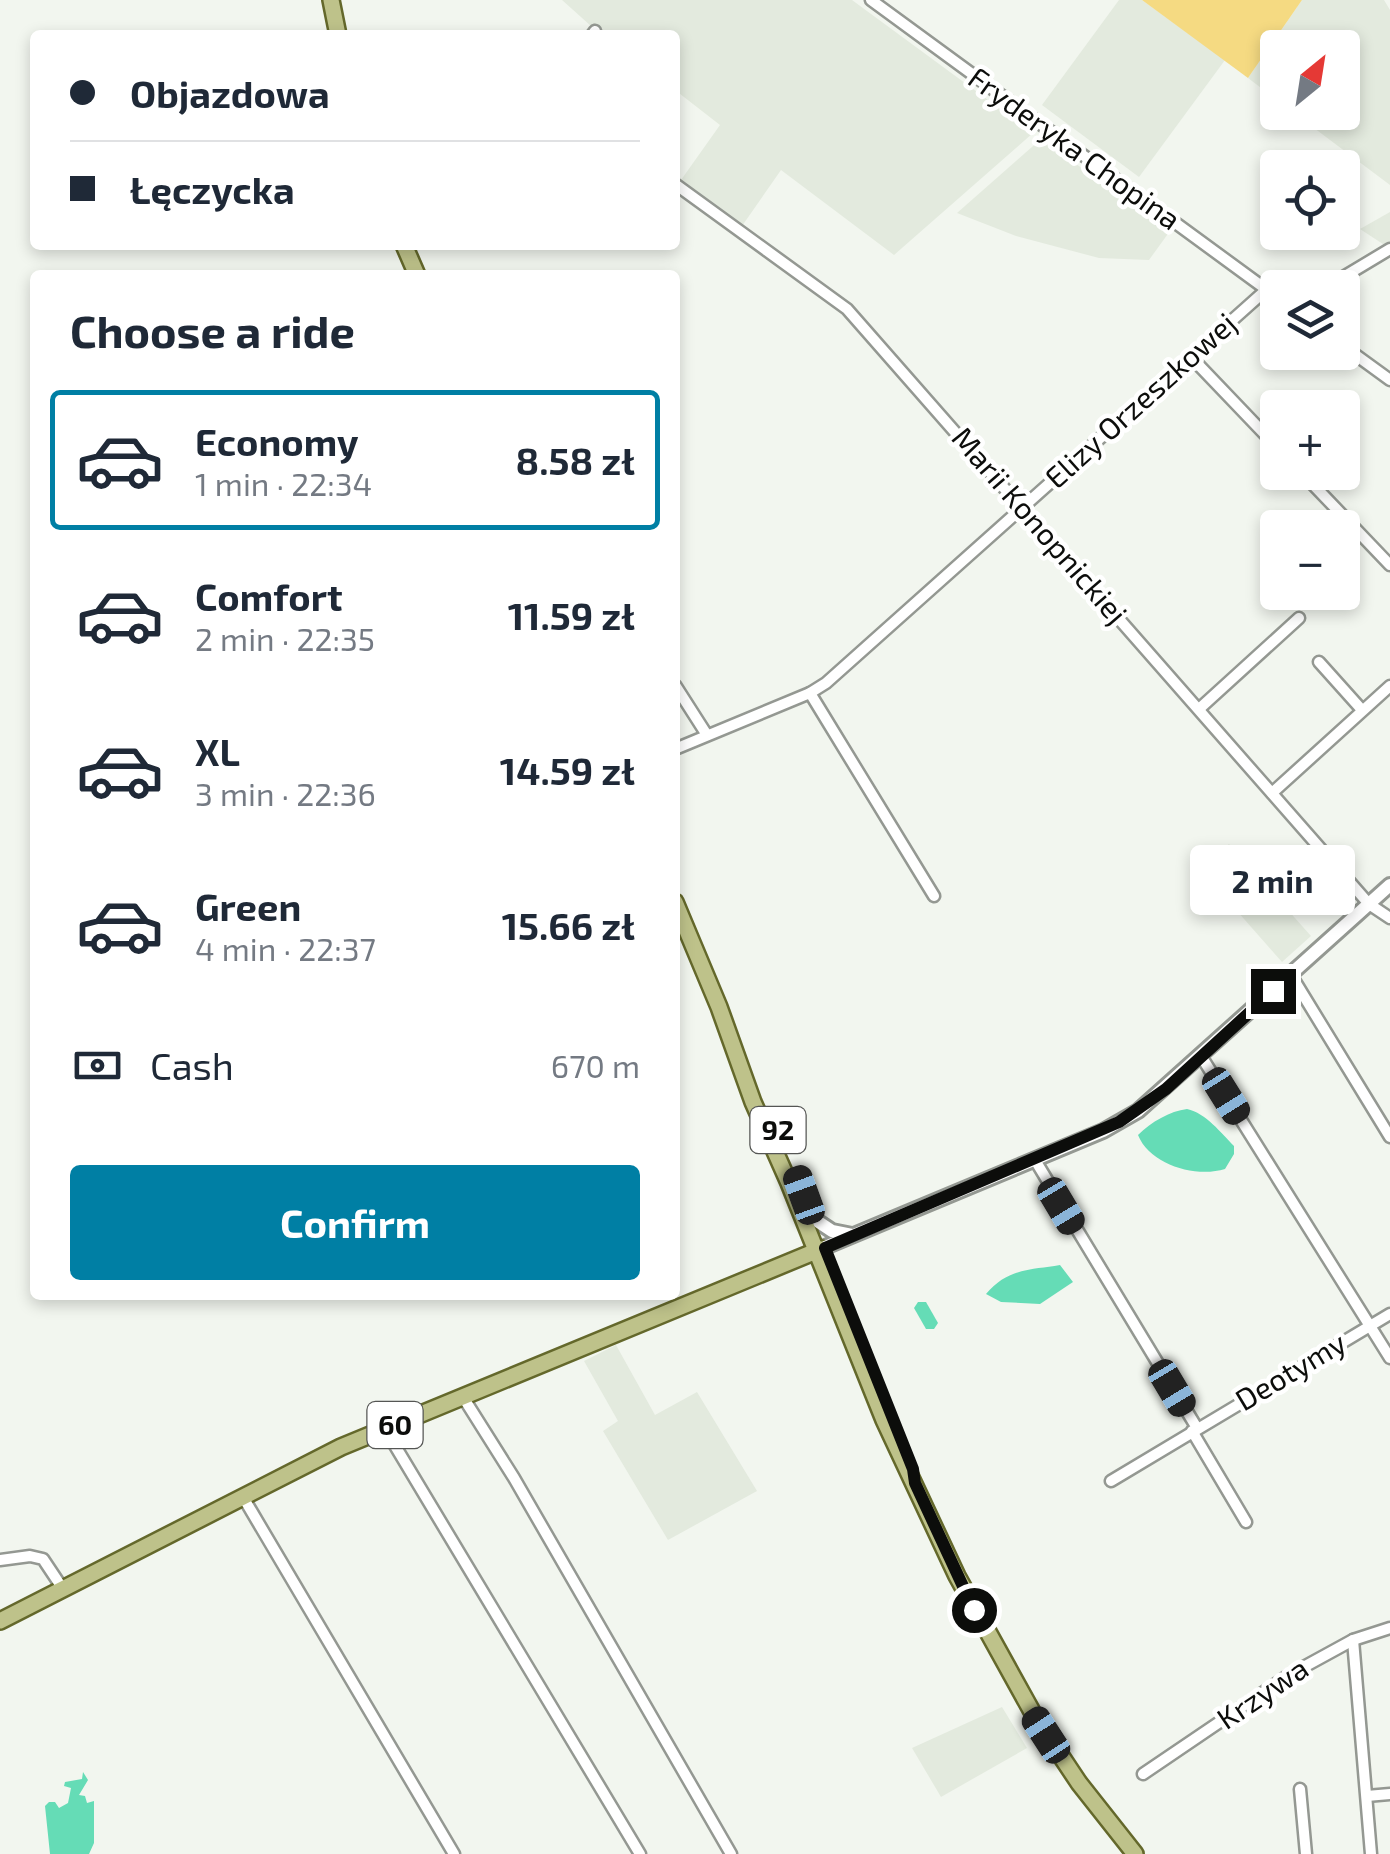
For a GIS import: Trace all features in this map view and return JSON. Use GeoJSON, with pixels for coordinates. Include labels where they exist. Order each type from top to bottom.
{"type":"FeatureCollection","features":[{"type":"Feature","properties":{"kind":"main road"},"geometry":{"type":"LineString","coordinates":[[331,0],[337,30]]}},
{"type":"Feature","properties":{"kind":"main road","name":"92"},"geometry":{"type":"LineString","coordinates":[[680,914],[722,1016],[778,1130],[820,1250]]}},
{"type":"Feature","properties":{"kind":"main road","name":"92"},"geometry":{"type":"LineString","coordinates":[[722,1016],[739,1067],[820,1250]]}},
{"type":"Feature","properties":{"kind":"main road"},"geometry":{"type":"LineString","coordinates":[[820,1250],[957,1576],[1012,1679],[1069,1768],[1134,1854]]}},
{"type":"Feature","properties":{"kind":"main road","name":"60"},"geometry":{"type":"LineString","coordinates":[[0,1621],[341,1447],[820,1250]]}},
{"type":"Feature","properties":{"kind":"street","name":"Fryderyka Chopina"},"geometry":{"type":"LineString","coordinates":[[871,0],[1260,286]]}},
{"type":"Feature","properties":{"kind":"street","name":"Marii Konopnickiej"},"geometry":{"type":"LineString","coordinates":[[680,188],[847,309],[1369,904],[1390,918]]}},
{"type":"Feature","properties":{"kind":"street"},"geometry":{"type":"LineString","coordinates":[[1355,270],[1390,249]]}},
{"type":"Feature","properties":{"kind":"street","name":"Elizy Orzeszkowej"},"geometry":{"type":"LineString","coordinates":[[680,747],[826,683],[1260,295]]}},
{"type":"Feature","properties":{"kind":"street"},"geometry":{"type":"LineString","coordinates":[[1190,356],[1260,429]]}},
{"type":"Feature","properties":{"kind":"street"},"geometry":{"type":"LineString","coordinates":[[1360,358],[1390,380]]}},
{"type":"Feature","properties":{"kind":"street"},"geometry":{"type":"LineString","coordinates":[[1318,490],[1390,566]]}},
{"type":"Feature","properties":{"kind":"street"},"geometry":{"type":"LineString","coordinates":[[1199,708],[1298,617]]}},
{"type":"Feature","properties":{"kind":"street"},"geometry":{"type":"LineString","coordinates":[[1319,662],[1362,710]]}},
{"type":"Feature","properties":{"kind":"street"},"geometry":{"type":"LineString","coordinates":[[1272,794],[1390,686]]}},
{"type":"Feature","properties":{"kind":"street"},"geometry":{"type":"LineString","coordinates":[[810,692],[934,896]]}},
{"type":"Feature","properties":{"kind":"street"},"geometry":{"type":"LineString","coordinates":[[680,693],[707,736]]}},
{"type":"Feature","properties":{"kind":"street"},"geometry":{"type":"LineString","coordinates":[[820,1250],[1103,1131],[1138,1111],[1390,884]]}},
{"type":"Feature","properties":{"kind":"street"},"geometry":{"type":"LineString","coordinates":[[1291,975],[1390,1137]]}},
{"type":"Feature","properties":{"kind":"street"},"geometry":{"type":"LineString","coordinates":[[1200,1056],[1390,1358]]}},
{"type":"Feature","properties":{"kind":"street"},"geometry":{"type":"LineString","coordinates":[[1035,1160],[1246,1522]]}},
{"type":"Feature","properties":{"kind":"street"},"geometry":{"type":"LineString","coordinates":[[811,1217],[832,1232],[855,1235]]}},
{"type":"Feature","properties":{"kind":"street","name":"Deotymy"},"geometry":{"type":"LineString","coordinates":[[1111,1481],[1390,1314]]}},
{"type":"Feature","properties":{"kind":"street"},"geometry":{"type":"LineString","coordinates":[[463,1397],[732,1854]]}},
{"type":"Feature","properties":{"kind":"street"},"geometry":{"type":"LineString","coordinates":[[385,1429],[640,1854]]}},
{"type":"Feature","properties":{"kind":"street"},"geometry":{"type":"LineString","coordinates":[[243,1497],[454,1854]]}},
{"type":"Feature","properties":{"kind":"street"},"geometry":{"type":"LineString","coordinates":[[0,1560],[30,1556],[43,1559],[62,1589]]}},
{"type":"Feature","properties":{"kind":"street","name":"Krzywa"},"geometry":{"type":"LineString","coordinates":[[1144,1774],[1288,1675],[1353,1640],[1390,1628]]}},
{"type":"Feature","properties":{"kind":"street"},"geometry":{"type":"LineString","coordinates":[[1353,1640],[1372,1854]]}},
{"type":"Feature","properties":{"kind":"street"},"geometry":{"type":"LineString","coordinates":[[1300,1789],[1306,1854]]}},
{"type":"Feature","properties":{"kind":"street"},"geometry":{"type":"LineString","coordinates":[[1368,1796],[1390,1794]]}},
{"type":"Feature","properties":{"kind":"shaded area"},"geometry":{"type":"Polygon","coordinates":[[[562,0],[852,0],[1033,133],[894,255],[781,170],[742,226],[681,180],[720,125],[680,94],[680,30],[595,30],[562,0]]]}},
{"type":"Feature","properties":{"kind":"shaded area"},"geometry":{"type":"Polygon","coordinates":[[[1119,0],[1142,0],[1225,60],[1139,177],[1042,105],[1119,0]]]}},
{"type":"Feature","properties":{"kind":"shaded area"},"geometry":{"type":"Polygon","coordinates":[[[1142,0],[1302,0],[1281,30],[1260,30],[1260,61],[1248,78],[1142,0]]]}},
{"type":"Feature","properties":{"kind":"shaded area"},"geometry":{"type":"Polygon","coordinates":[[[1302,0],[1384,0],[1390,10],[1390,185],[1360,162],[1360,150],[1343,150],[1317,130],[1360,130],[1360,30],[1281,30],[1302,0]]]}},
{"type":"Feature","properties":{"kind":"shaded area"},"geometry":{"type":"Polygon","coordinates":[[[1260,61],[1260,87],[1248,78],[1260,61]]]}},
{"type":"Feature","properties":{"kind":"shaded area"},"geometry":{"type":"Polygon","coordinates":[[[1041,139],[1170,231],[1149,260],[1099,258],[1016,236],[957,213],[1041,139]]]}},
{"type":"Feature","properties":{"kind":"shaded area"},"geometry":{"type":"Polygon","coordinates":[[[1390,212],[1390,244],[1386,246],[1360,229],[1390,212]]]}},
{"type":"Feature","properties":{"kind":"shaded area"},"geometry":{"type":"Polygon","coordinates":[[[1229,844],[1311,936],[1282,962],[1200,869],[1229,844]]]}},
{"type":"Feature","properties":{"kind":"shaded area"},"geometry":{"type":"Polygon","coordinates":[[[1187,1109],[1207,1119],[1234,1146],[1225,1169],[1201,1172],[1175,1167],[1144,1145],[1138,1135],[1143,1130],[1167,1115],[1187,1109]]]}},
{"type":"Feature","properties":{"kind":"shaded area"},"geometry":{"type":"Polygon","coordinates":[[[1060,1265],[1073,1282],[1040,1304],[1001,1302],[986,1294],[1011,1275],[1060,1265]]]}},
{"type":"Feature","properties":{"kind":"shaded area"},"geometry":{"type":"Polygon","coordinates":[[[918,1302],[926,1302],[938,1323],[934,1329],[926,1329],[914,1308],[918,1302]]]}},
{"type":"Feature","properties":{"kind":"shaded area"},"geometry":{"type":"Polygon","coordinates":[[[616,1345],[655,1415],[697,1392],[757,1491],[668,1540],[603,1431],[618,1421],[584,1361],[616,1345]]]}},
{"type":"Feature","properties":{"kind":"shaded area"},"geometry":{"type":"Polygon","coordinates":[[[1002,1707],[1027,1748],[941,1797],[912,1748],[1002,1707]]]}},
{"type":"Feature","properties":{"kind":"shaded area"},"geometry":{"type":"Polygon","coordinates":[[[83,1772],[88,1780],[79,1795],[85,1796],[87,1803],[94,1801],[94,1843],[89,1854],[50,1854],[45,1806],[55,1802],[59,1808],[68,1803],[71,1788],[64,1786],[65,1782],[82,1779],[83,1772]]]}},
{"type":"Feature","properties":{"kind":"route"},"geometry":{"type":"LineString","coordinates":[[974,1610],[915,1483],[913,1469],[825,1248],[1119,1122],[1166,1089],[1273,991]]}}]}
